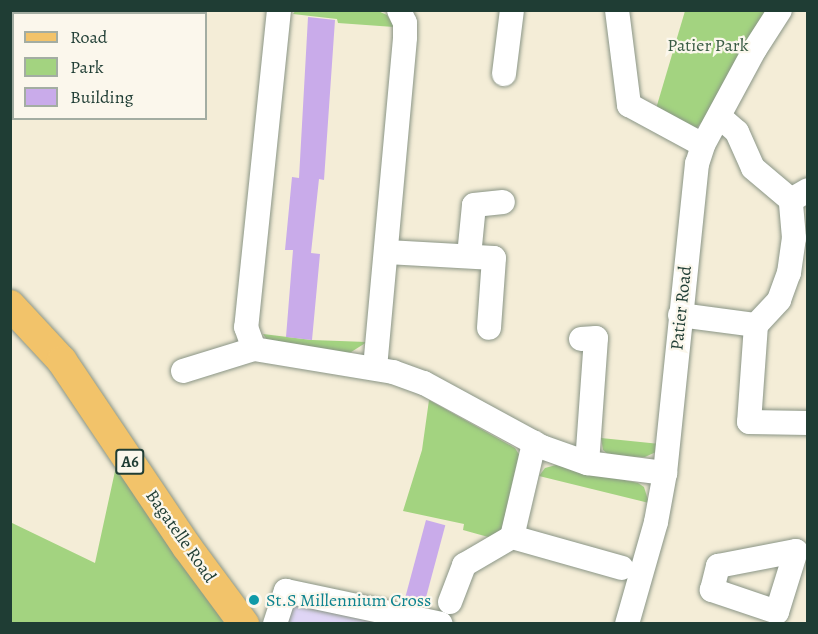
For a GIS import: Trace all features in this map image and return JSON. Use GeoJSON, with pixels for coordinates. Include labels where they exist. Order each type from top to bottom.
{"type":"FeatureCollection","features":[{"type":"Feature","properties":{"kind":"main road","name":"Bagatelle Road"},"geometry":{"type":"LineString","coordinates":[[10,305],[62,361],[187,547],[244,624]]}},
{"type":"Feature","properties":{"kind":"street"},"geometry":{"type":"LineString","coordinates":[[254,349],[246,327],[279,10]]}},
{"type":"Feature","properties":{"kind":"street"},"geometry":{"type":"LineString","coordinates":[[375,368],[405,37],[405,23],[399,10]]}},
{"type":"Feature","properties":{"kind":"street"},"geometry":{"type":"LineString","coordinates":[[504,74],[512,10]]}},
{"type":"Feature","properties":{"kind":"street"},"geometry":{"type":"LineString","coordinates":[[617,10],[629,105],[703,145]]}},
{"type":"Feature","properties":{"kind":"street","name":"Patier Road"},"geometry":{"type":"LineString","coordinates":[[627,624],[656,522],[664,472],[697,164],[703,145],[721,118],[755,49],[780,10]]}},
{"type":"Feature","properties":{"kind":"street"},"geometry":{"type":"LineString","coordinates":[[721,118],[737,132],[753,168],[799,195],[789,273],[779,300],[756,325],[749,422],[807,423]]}},
{"type":"Feature","properties":{"kind":"street"},"geometry":{"type":"LineString","coordinates":[[469,256],[474,205],[503,202]]}},
{"type":"Feature","properties":{"kind":"street"},"geometry":{"type":"LineString","coordinates":[[387,252],[494,258],[489,328]]}},
{"type":"Feature","properties":{"kind":"street"},"geometry":{"type":"LineString","coordinates":[[680,315],[756,325]]}},
{"type":"Feature","properties":{"kind":"street"},"geometry":{"type":"LineString","coordinates":[[581,339],[596,338],[587,463]]}},
{"type":"Feature","properties":{"kind":"street"},"geometry":{"type":"LineString","coordinates":[[183,371],[254,349],[375,368],[424,383],[534,443],[587,463],[664,472]]}},
{"type":"Feature","properties":{"kind":"street"},"geometry":{"type":"LineString","coordinates":[[512,537],[534,443]]}},
{"type":"Feature","properties":{"kind":"street"},"geometry":{"type":"LineString","coordinates":[[275,624],[286,591],[445,613],[464,565],[512,537],[622,568]]}},
{"type":"Feature","properties":{"kind":"shaded area"},"geometry":{"type":"Polygon","coordinates":[[[294,603],[388,624],[284,624],[294,603]]]}},
{"type":"Feature","properties":{"kind":"green space"},"geometry":{"type":"Polygon","coordinates":[[[296,10],[378,11],[387,15],[394,27],[338,23],[337,19],[293,14],[296,10]]]}},
{"type":"Feature","properties":{"kind":"green space","name":"Patier Park"},"geometry":{"type":"Polygon","coordinates":[[[685,11],[767,11],[711,113],[695,129],[655,112],[685,11]]]}},
{"type":"Feature","properties":{"kind":"green space"},"geometry":{"type":"Polygon","coordinates":[[[263,334],[312,340],[367,342],[348,354],[267,340],[263,334]]]}},
{"type":"Feature","properties":{"kind":"green space"},"geometry":{"type":"Polygon","coordinates":[[[429,400],[515,448],[520,456],[499,540],[463,530],[464,524],[403,511],[422,450],[429,400]]]}},
{"type":"Feature","properties":{"kind":"green space"},"geometry":{"type":"Polygon","coordinates":[[[601,438],[660,444],[656,452],[645,457],[610,456],[603,450],[601,438]]]}},
{"type":"Feature","properties":{"kind":"green space"},"geometry":{"type":"Polygon","coordinates":[[[117,462],[234,623],[11,623],[10,522],[95,563],[117,462]]]}},
{"type":"Feature","properties":{"kind":"green space"},"geometry":{"type":"Polygon","coordinates":[[[556,465],[638,483],[644,487],[649,503],[539,476],[545,468],[556,465]]]}},
{"type":"Feature","properties":{"kind":"building"},"geometry":{"type":"Polygon","coordinates":[[[308,17],[335,20],[324,180],[319,179],[311,253],[320,254],[312,340],[286,337],[293,250],[285,250],[292,177],[299,178],[308,17]]]}},
{"type":"Feature","properties":{"kind":"building"},"geometry":{"type":"Polygon","coordinates":[[[426,520],[445,525],[424,603],[405,598],[426,520]]]}},
{"type":"Feature","properties":{"kind":"place","name":"St.S Millennium Cross"},"geometry":{"type":"Point","coordinates":[254,600]}}]}
